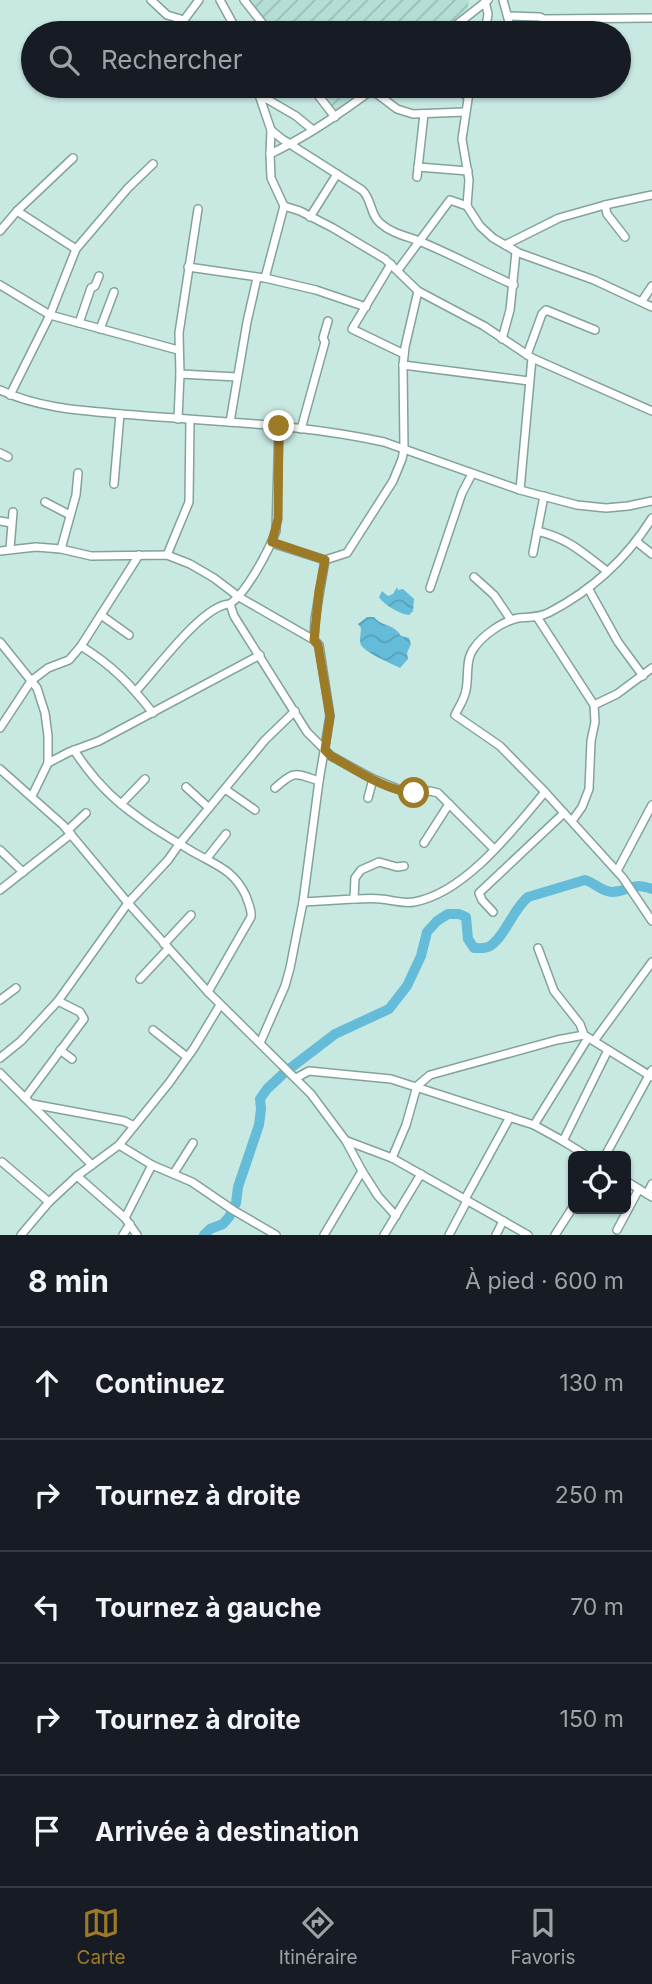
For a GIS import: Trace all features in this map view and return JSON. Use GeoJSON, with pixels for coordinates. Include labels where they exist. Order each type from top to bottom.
{"type":"FeatureCollection","features":[{"type":"Feature","properties":{"kind":"street"},"geometry":{"type":"LineString","coordinates":[[151,0],[167,15],[184,20],[198,0]]}},
{"type":"Feature","properties":{"kind":"street"},"geometry":{"type":"LineString","coordinates":[[220,0],[231,21]]}},
{"type":"Feature","properties":{"kind":"street"},"geometry":{"type":"LineString","coordinates":[[244,0],[261,21]]}},
{"type":"Feature","properties":{"kind":"street"},"geometry":{"type":"LineString","coordinates":[[503,0],[509,21]]}},
{"type":"Feature","properties":{"kind":"street"},"geometry":{"type":"LineString","coordinates":[[461,21],[486,1],[487,21]]}},
{"type":"Feature","properties":{"kind":"street"},"geometry":{"type":"LineString","coordinates":[[508,16],[544,19],[652,19]]}},
{"type":"Feature","properties":{"kind":"street"},"geometry":{"type":"LineString","coordinates":[[230,422],[247,322],[284,206],[271,178],[271,130],[261,98]]}},
{"type":"Feature","properties":{"kind":"street"},"geometry":{"type":"LineString","coordinates":[[264,98],[296,116],[313,130]]}},
{"type":"Feature","properties":{"kind":"street"},"geometry":{"type":"LineString","coordinates":[[320,98],[335,117]]}},
{"type":"Feature","properties":{"kind":"street"},"geometry":{"type":"LineString","coordinates":[[270,154],[335,117],[361,98]]}},
{"type":"Feature","properties":{"kind":"street"},"geometry":{"type":"LineString","coordinates":[[385,98],[397,109],[413,114],[466,112]]}},
{"type":"Feature","properties":{"kind":"street"},"geometry":{"type":"LineString","coordinates":[[468,98],[462,139],[469,180],[467,206],[480,226],[493,238],[516,252],[594,280],[652,307]]}},
{"type":"Feature","properties":{"kind":"street"},"geometry":{"type":"LineString","coordinates":[[417,177],[424,114]]}},
{"type":"Feature","properties":{"kind":"street"},"geometry":{"type":"LineString","coordinates":[[271,130],[367,195],[376,220],[382,225],[513,285]]}},
{"type":"Feature","properties":{"kind":"street"},"geometry":{"type":"LineString","coordinates":[[0,231],[17,211],[73,158]]}},
{"type":"Feature","properties":{"kind":"street"},"geometry":{"type":"LineString","coordinates":[[10,395],[50,316],[76,249],[128,188],[153,164]]}},
{"type":"Feature","properties":{"kind":"street"},"geometry":{"type":"LineString","coordinates":[[418,167],[468,171]]}},
{"type":"Feature","properties":{"kind":"street"},"geometry":{"type":"LineString","coordinates":[[310,216],[337,174]]}},
{"type":"Feature","properties":{"kind":"street"},"geometry":{"type":"LineString","coordinates":[[505,245],[559,218],[652,195]]}},
{"type":"Feature","properties":{"kind":"street"},"geometry":{"type":"LineString","coordinates":[[398,270],[450,200],[467,206]]}},
{"type":"Feature","properties":{"kind":"street"},"geometry":{"type":"LineString","coordinates":[[606,205],[607,214],[625,237]]}},
{"type":"Feature","properties":{"kind":"street"},"geometry":{"type":"LineString","coordinates":[[284,206],[310,216],[366,247],[391,264],[418,291],[484,326],[530,357],[652,411]]}},
{"type":"Feature","properties":{"kind":"street"},"geometry":{"type":"LineString","coordinates":[[178,419],[179,333],[198,209]]}},
{"type":"Feature","properties":{"kind":"street"},"geometry":{"type":"LineString","coordinates":[[17,211],[76,249]]}},
{"type":"Feature","properties":{"kind":"street"},"geometry":{"type":"LineString","coordinates":[[502,339],[513,285],[516,252]]}},
{"type":"Feature","properties":{"kind":"street"},"geometry":{"type":"LineString","coordinates":[[391,264],[352,329],[404,354]]}},
{"type":"Feature","properties":{"kind":"street"},"geometry":{"type":"LineString","coordinates":[[188,267],[316,290],[366,307]]}},
{"type":"Feature","properties":{"kind":"street"},"geometry":{"type":"LineString","coordinates":[[79,323],[91,288],[95,286],[99,276]]}},
{"type":"Feature","properties":{"kind":"street"},"geometry":{"type":"LineString","coordinates":[[0,285],[50,316],[178,350]]}},
{"type":"Feature","properties":{"kind":"street"},"geometry":{"type":"LineString","coordinates":[[642,301],[652,286]]}},
{"type":"Feature","properties":{"kind":"street"},"geometry":{"type":"LineString","coordinates":[[272,542],[325,560],[347,553],[393,481],[404,449],[403,365],[418,291]]}},
{"type":"Feature","properties":{"kind":"street"},"geometry":{"type":"LineString","coordinates":[[100,329],[114,292]]}},
{"type":"Feature","properties":{"kind":"street"},"geometry":{"type":"LineString","coordinates":[[520,490],[530,357],[542,314],[546,310],[595,330]]}},
{"type":"Feature","properties":{"kind":"street"},"geometry":{"type":"LineString","coordinates":[[301,429],[325,342],[323,338],[328,321]]}},
{"type":"Feature","properties":{"kind":"street"},"geometry":{"type":"LineString","coordinates":[[403,365],[529,381]]}},
{"type":"Feature","properties":{"kind":"street"},"geometry":{"type":"LineString","coordinates":[[180,374],[237,377]]}},
{"type":"Feature","properties":{"kind":"street"},"geometry":{"type":"LineString","coordinates":[[0,390],[50,406],[279,426],[364,438],[404,449],[520,490],[577,505],[606,508],[652,501]]}},
{"type":"Feature","properties":{"kind":"street"},"geometry":{"type":"LineString","coordinates":[[114,484],[120,414]]}},
{"type":"Feature","properties":{"kind":"street"},"geometry":{"type":"LineString","coordinates":[[167,555],[189,502],[190,420]]}},
{"type":"Feature","properties":{"kind":"street"},"geometry":{"type":"LineString","coordinates":[[136,691],[181,637],[219,607],[230,604],[239,597],[272,542],[278,519],[279,426]]}},
{"type":"Feature","properties":{"kind":"street"},"geometry":{"type":"LineString","coordinates":[[0,453],[8,457]]}},
{"type":"Feature","properties":{"kind":"street"},"geometry":{"type":"LineString","coordinates":[[61,549],[76,495],[78,473]]}},
{"type":"Feature","properties":{"kind":"street"},"geometry":{"type":"LineString","coordinates":[[430,588],[462,494],[472,474]]}},
{"type":"Feature","properties":{"kind":"street"},"geometry":{"type":"LineString","coordinates":[[533,553],[544,496]]}},
{"type":"Feature","properties":{"kind":"street"},"geometry":{"type":"LineString","coordinates":[[45,502],[70,514]]}},
{"type":"Feature","properties":{"kind":"street"},"geometry":{"type":"LineString","coordinates":[[10,549],[13,512]]}},
{"type":"Feature","properties":{"kind":"street"},"geometry":{"type":"LineString","coordinates":[[652,518],[636,542],[588,588],[548,614],[511,620],[481,640],[469,657],[466,692],[455,715],[500,746],[545,792],[617,871],[652,921]]}},
{"type":"Feature","properties":{"kind":"street"},"geometry":{"type":"LineString","coordinates":[[0,522],[11,523]]}},
{"type":"Feature","properties":{"kind":"street"},"geometry":{"type":"LineString","coordinates":[[537,531],[555,535],[574,545],[607,571]]}},
{"type":"Feature","properties":{"kind":"street"},"geometry":{"type":"LineString","coordinates":[[636,542],[652,554]]}},
{"type":"Feature","properties":{"kind":"street"},"geometry":{"type":"LineString","coordinates":[[0,551],[36,547],[91,556],[167,555],[214,578],[239,597],[314,640],[318,645],[330,716],[303,902],[285,986],[260,1043]]}},
{"type":"Feature","properties":{"kind":"street"},"geometry":{"type":"LineString","coordinates":[[0,728],[31,681],[48,668],[69,660],[81,646],[139,555]]}},
{"type":"Feature","properties":{"kind":"street"},"geometry":{"type":"LineString","coordinates":[[314,640],[325,560]]}},
{"type":"Feature","properties":{"kind":"street"},"geometry":{"type":"LineString","coordinates":[[474,578],[494,595],[511,620]]}},
{"type":"Feature","properties":{"kind":"street"},"geometry":{"type":"LineString","coordinates":[[588,588],[618,642],[643,676]]}},
{"type":"Feature","properties":{"kind":"street"},"geometry":{"type":"LineString","coordinates":[[230,604],[234,616],[307,732],[331,756],[373,779],[405,792],[434,791],[494,849]]}},
{"type":"Feature","properties":{"kind":"street"},"geometry":{"type":"LineString","coordinates":[[101,615],[129,635]]}},
{"type":"Feature","properties":{"kind":"street"},"geometry":{"type":"LineString","coordinates":[[537,617],[594,705],[589,789],[582,807],[572,821]]}},
{"type":"Feature","properties":{"kind":"street"},"geometry":{"type":"LineString","coordinates":[[0,642],[39,692],[45,713],[48,763],[32,796]]}},
{"type":"Feature","properties":{"kind":"street"},"geometry":{"type":"LineString","coordinates":[[81,646],[118,673],[153,713]]}},
{"type":"Feature","properties":{"kind":"street"},"geometry":{"type":"LineString","coordinates":[[48,763],[99,741],[260,655]]}},
{"type":"Feature","properties":{"kind":"street"},"geometry":{"type":"LineString","coordinates":[[594,705],[617,694],[652,668]]}},
{"type":"Feature","properties":{"kind":"street"},"geometry":{"type":"LineString","coordinates":[[0,1058],[21,1041],[58,1001],[128,903],[168,860],[265,740],[295,711]]}},
{"type":"Feature","properties":{"kind":"street"},"geometry":{"type":"LineString","coordinates":[[74,750],[87,769],[136,816],[236,878],[252,914],[208,992]]}},
{"type":"Feature","properties":{"kind":"street"},"geometry":{"type":"LineString","coordinates":[[0,769],[69,832],[128,903],[220,1005],[312,1094],[346,1141],[378,1196],[396,1216]]}},
{"type":"Feature","properties":{"kind":"street"},"geometry":{"type":"LineString","coordinates":[[275,788],[288,776],[295,774],[319,781]]}},
{"type":"Feature","properties":{"kind":"street"},"geometry":{"type":"LineString","coordinates":[[121,804],[145,779]]}},
{"type":"Feature","properties":{"kind":"street"},"geometry":{"type":"LineString","coordinates":[[368,798],[373,779]]}},
{"type":"Feature","properties":{"kind":"street"},"geometry":{"type":"LineString","coordinates":[[186,787],[209,808]]}},
{"type":"Feature","properties":{"kind":"street"},"geometry":{"type":"LineString","coordinates":[[225,789],[255,810]]}},
{"type":"Feature","properties":{"kind":"street"},"geometry":{"type":"LineString","coordinates":[[303,902],[384,899],[410,903],[430,898],[455,885],[508,836],[545,792]]}},
{"type":"Feature","properties":{"kind":"street"},"geometry":{"type":"LineString","coordinates":[[424,843],[449,804]]}},
{"type":"Feature","properties":{"kind":"street"},"geometry":{"type":"LineString","coordinates":[[617,871],[652,805]]}},
{"type":"Feature","properties":{"kind":"street"},"geometry":{"type":"LineString","coordinates":[[1,886],[23,872],[69,832],[86,813]]}},
{"type":"Feature","properties":{"kind":"street"},"geometry":{"type":"LineString","coordinates":[[493,912],[479,893],[564,813]]}},
{"type":"Feature","properties":{"kind":"street"},"geometry":{"type":"LineString","coordinates":[[643,822],[652,826]]}},
{"type":"Feature","properties":{"kind":"street"},"geometry":{"type":"LineString","coordinates":[[207,858],[226,834]]}},
{"type":"Feature","properties":{"kind":"street"},"geometry":{"type":"LineString","coordinates":[[0,850],[23,872]]}},
{"type":"Feature","properties":{"kind":"street"},"geometry":{"type":"LineString","coordinates":[[354,899],[355,878],[361,870],[379,862],[404,866]]}},
{"type":"Feature","properties":{"kind":"street"},"geometry":{"type":"LineString","coordinates":[[140,979],[191,915]]}},
{"type":"Feature","properties":{"kind":"street"},"geometry":{"type":"LineString","coordinates":[[538,948],[554,991],[588,1038],[651,1074],[608,1151]]}},
{"type":"Feature","properties":{"kind":"street"},"geometry":{"type":"LineString","coordinates":[[534,1125],[588,1038],[652,962]]}},
{"type":"Feature","properties":{"kind":"street"},"geometry":{"type":"LineString","coordinates":[[0,1000],[16,988]]}},
{"type":"Feature","properties":{"kind":"street"},"geometry":{"type":"LineString","coordinates":[[28,1101],[60,1050],[84,1019],[80,1012],[58,1001]]}},
{"type":"Feature","properties":{"kind":"street"},"geometry":{"type":"LineString","coordinates":[[21,1235],[49,1202],[77,1176],[119,1145],[169,1083],[220,1005]]}},
{"type":"Feature","properties":{"kind":"street"},"geometry":{"type":"LineString","coordinates":[[153,1030],[187,1057]]}},
{"type":"Feature","properties":{"kind":"street"},"geometry":{"type":"LineString","coordinates":[[392,1158],[406,1125],[417,1086],[430,1075],[557,1040],[588,1038]]}},
{"type":"Feature","properties":{"kind":"street"},"geometry":{"type":"LineString","coordinates":[[60,1050],[72,1059]]}},
{"type":"Feature","properties":{"kind":"street"},"geometry":{"type":"LineString","coordinates":[[563,1141],[608,1050]]}},
{"type":"Feature","properties":{"kind":"street"},"geometry":{"type":"LineString","coordinates":[[293,1076],[309,1071],[391,1079],[534,1125],[579,1151]]}},
{"type":"Feature","properties":{"kind":"street"},"geometry":{"type":"LineString","coordinates":[[0,1073],[92,1165]]}},
{"type":"Feature","properties":{"kind":"street"},"geometry":{"type":"LineString","coordinates":[[28,1101],[124,1121],[134,1126]]}},
{"type":"Feature","properties":{"kind":"street"},"geometry":{"type":"LineString","coordinates":[[449,1235],[510,1117]]}},
{"type":"Feature","properties":{"kind":"street"},"geometry":{"type":"LineString","coordinates":[[346,1141],[392,1158],[528,1235]]}},
{"type":"Feature","properties":{"kind":"street"},"geometry":{"type":"LineString","coordinates":[[174,1173],[193,1143]]}},
{"type":"Feature","properties":{"kind":"street"},"geometry":{"type":"LineString","coordinates":[[119,1145],[152,1165],[192,1182],[276,1235]]}},
{"type":"Feature","properties":{"kind":"street"},"geometry":{"type":"LineString","coordinates":[[2,1162],[49,1202]]}},
{"type":"Feature","properties":{"kind":"street"},"geometry":{"type":"LineString","coordinates":[[123,1235],[152,1165]]}},
{"type":"Feature","properties":{"kind":"street"},"geometry":{"type":"LineString","coordinates":[[324,1235],[362,1171]]}},
{"type":"Feature","properties":{"kind":"street"},"geometry":{"type":"LineString","coordinates":[[384,1235],[421,1174]]}},
{"type":"Feature","properties":{"kind":"street"},"geometry":{"type":"LineString","coordinates":[[77,1176],[127,1221],[137,1235]]}},
{"type":"Feature","properties":{"kind":"street"},"geometry":{"type":"LineString","coordinates":[[617,1230],[652,1184]]}},
{"type":"Feature","properties":{"kind":"street"},"geometry":{"type":"LineString","coordinates":[[555,1235],[568,1214]]}},
{"type":"Feature","properties":{"kind":"street"},"geometry":{"type":"LineString","coordinates":[[496,1235],[503,1222]]}},
{"type":"Feature","properties":{"kind":"shaded area"},"geometry":{"type":"Polygon","coordinates":[[[247,0],[469,0],[467,11],[454,21],[264,21],[247,0]]]}},
{"type":"Feature","properties":{"kind":"shaded area"},"geometry":{"type":"Polygon","coordinates":[[[323,98],[357,98],[336,115],[323,98]]]}},
{"type":"Feature","properties":{"kind":"water"},"geometry":{"type":"Polygon","coordinates":[[[397,587],[414,599],[413,611],[409,615],[393,609],[379,597],[382,591],[388,596],[393,594],[397,587]]]}},
{"type":"Feature","properties":{"kind":"water"},"geometry":{"type":"Polygon","coordinates":[[[367,617],[374,617],[395,629],[401,636],[409,638],[411,644],[407,653],[408,659],[400,668],[373,655],[361,645],[361,628],[358,624],[367,617]]]}},
{"type":"Feature","properties":{"kind":"waterway"},"geometry":{"type":"LineString","coordinates":[[204,1235],[210,1229],[223,1224],[236,1203],[238,1187],[259,1125],[260,1099],[267,1089],[335,1034],[389,1009],[407,986],[421,956],[427,932],[437,921],[448,914],[466,917],[468,939],[474,948],[484,948],[495,942],[528,897],[585,880],[608,892],[618,892],[634,886],[652,889]]}},
{"type":"Feature","properties":{"kind":"route"},"geometry":{"type":"LineString","coordinates":[[279,426],[278,519],[272,542],[325,560],[314,640],[318,645],[330,716],[325,750],[373,779],[414,793]]}}]}
